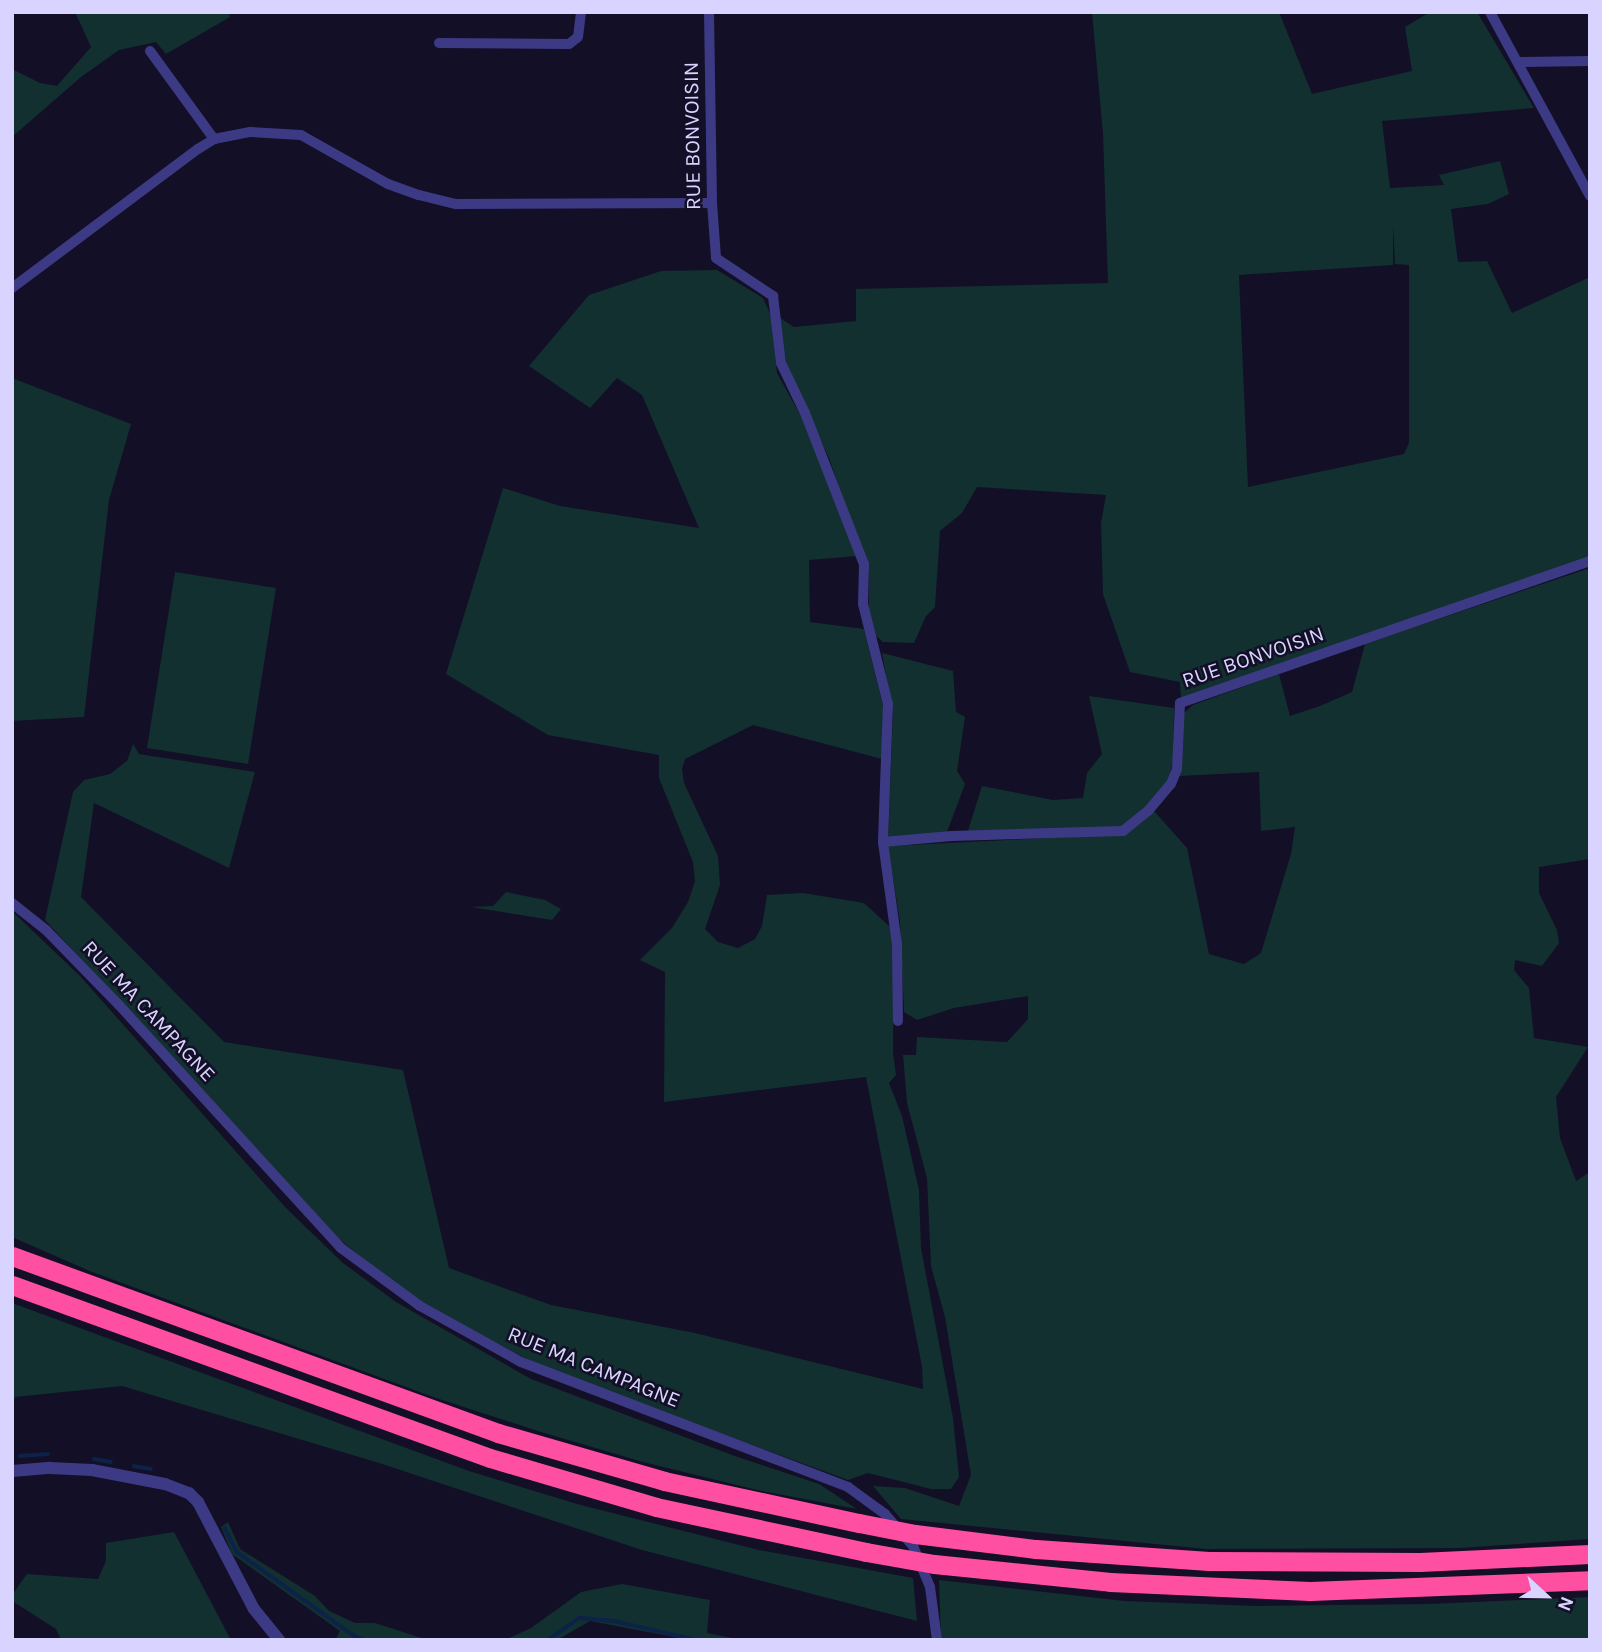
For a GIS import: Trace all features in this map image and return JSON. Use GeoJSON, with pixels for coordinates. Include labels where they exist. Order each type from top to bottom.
{"type":"FeatureCollection","features":[{"type":"Feature","properties":{"kind":"highway"},"geometry":{"type":"LineString","coordinates":[[12,1256],[498,1433],[664,1481],[915,1534],[1036,1549],[1209,1561],[1420,1562],[1590,1553]]}},
{"type":"Feature","properties":{"kind":"highway"},"geometry":{"type":"LineString","coordinates":[[12,1285],[490,1458],[656,1507],[866,1552],[934,1564],[1110,1583],[1272,1590],[1418,1588],[1590,1580]]}},
{"type":"Feature","properties":{"kind":"street"},"geometry":{"type":"LineString","coordinates":[[439,43],[569,44],[579,37],[581,12]]}},
{"type":"Feature","properties":{"kind":"street","name":"RUE BONVOISIN"},"geometry":{"type":"LineString","coordinates":[[709,12],[712,203],[716,258],[773,296],[781,363],[805,413],[864,564],[863,604],[888,704],[883,842],[952,836],[1123,831],[1148,811],[1171,784],[1177,769],[1180,703],[1590,561]]}},
{"type":"Feature","properties":{"kind":"street"},"geometry":{"type":"LineString","coordinates":[[1490,12],[1590,197]]}},
{"type":"Feature","properties":{"kind":"street"},"geometry":{"type":"LineString","coordinates":[[150,51],[214,139]]}},
{"type":"Feature","properties":{"kind":"street"},"geometry":{"type":"LineString","coordinates":[[1519,62],[1590,61]]}},
{"type":"Feature","properties":{"kind":"street"},"geometry":{"type":"LineString","coordinates":[[12,288],[214,139],[250,132],[301,135],[388,184],[457,204],[712,203]]}},
{"type":"Feature","properties":{"kind":"street"},"geometry":{"type":"LineString","coordinates":[[883,842],[897,944],[898,1021]]}},
{"type":"Feature","properties":{"kind":"street","name":"RUE MA CAMPAGNE"},"geometry":{"type":"LineString","coordinates":[[12,903],[46,930],[119,1005],[341,1248],[420,1306],[521,1362],[848,1487],[885,1514],[913,1546],[918,1556],[930,1587],[937,1640]]}},
{"type":"Feature","properties":{"kind":"street"},"geometry":{"type":"LineString","coordinates":[[12,1471],[51,1468],[92,1470],[165,1484],[189,1493],[198,1502],[254,1609],[279,1640]]}},
{"type":"Feature","properties":{"kind":"green space"},"geometry":{"type":"Polygon","coordinates":[[[75,12],[228,12],[230,17],[166,54],[156,42],[119,50],[81,77],[12,137],[12,69],[40,83],[57,86],[91,47],[75,12]]]}},
{"type":"Feature","properties":{"kind":"green space"},"geometry":{"type":"Polygon","coordinates":[[[1092,12],[1279,12],[1312,94],[1412,71],[1405,27],[1430,12],[1477,12],[1534,108],[1382,121],[1390,188],[1444,185],[1439,175],[1500,161],[1509,194],[1488,204],[1451,209],[1458,262],[1487,261],[1512,313],[1590,277],[1590,557],[1181,700],[1180,682],[1130,672],[1103,594],[1101,523],[1106,495],[977,487],[962,513],[940,531],[935,607],[926,616],[914,643],[883,642],[875,635],[869,611],[869,574],[829,458],[787,367],[780,318],[794,327],[856,321],[856,289],[1108,283],[1103,134],[1092,12]],[[1393,224],[1393,265],[1239,275],[1248,487],[1404,454],[1409,443],[1409,265],[1395,264],[1393,224]]]}},
{"type":"Feature","properties":{"kind":"green space"},"geometry":{"type":"Polygon","coordinates":[[[717,270],[763,298],[771,316],[777,373],[802,418],[857,556],[809,560],[810,622],[864,629],[884,710],[882,759],[753,725],[685,759],[682,769],[684,783],[718,856],[720,885],[705,929],[718,942],[738,948],[755,939],[762,926],[767,895],[803,893],[864,903],[891,928],[894,947],[893,1053],[896,1075],[889,1083],[902,1116],[919,1190],[921,1248],[953,1418],[959,1477],[951,1489],[931,1489],[868,1473],[848,1480],[550,1371],[414,1300],[338,1238],[45,920],[73,792],[84,780],[110,774],[127,761],[133,744],[139,754],[255,772],[229,868],[94,803],[81,897],[224,1042],[403,1070],[449,1268],[551,1305],[695,1333],[923,1389],[922,1367],[866,1077],[664,1102],[665,972],[640,960],[672,928],[688,902],[695,881],[693,862],[659,778],[659,755],[548,735],[446,674],[503,488],[560,506],[699,528],[642,395],[617,378],[590,408],[529,366],[589,295],[661,271],[717,270]]]}},
{"type":"Feature","properties":{"kind":"green space"},"geometry":{"type":"Polygon","coordinates":[[[12,378],[131,424],[109,500],[84,717],[12,721],[12,378]]]}},
{"type":"Feature","properties":{"kind":"green space"},"geometry":{"type":"Polygon","coordinates":[[[1590,568],[1590,859],[1539,867],[1539,893],[1557,930],[1559,943],[1542,966],[1515,960],[1514,970],[1529,988],[1534,1038],[1588,1047],[1556,1097],[1560,1138],[1576,1181],[1590,1172],[1590,1539],[1460,1548],[1206,1549],[901,1519],[873,1486],[905,1488],[959,1506],[971,1475],[945,1317],[931,1266],[927,1178],[907,1103],[903,1055],[916,1055],[917,1037],[1007,1042],[1028,1019],[1028,996],[954,1008],[917,1020],[904,1012],[900,922],[888,846],[1126,834],[1154,811],[1187,848],[1209,954],[1244,964],[1261,953],[1291,854],[1295,827],[1261,831],[1259,772],[1179,776],[1183,714],[1193,705],[1279,674],[1290,716],[1320,706],[1352,692],[1365,644],[1590,568]]]}},
{"type":"Feature","properties":{"kind":"green space"},"geometry":{"type":"Polygon","coordinates":[[[175,572],[276,588],[248,764],[147,748],[175,572]]]}},
{"type":"Feature","properties":{"kind":"green space"},"geometry":{"type":"Polygon","coordinates":[[[882,653],[953,671],[956,712],[965,717],[957,771],[965,784],[947,832],[888,839],[893,713],[882,653]]]}},
{"type":"Feature","properties":{"kind":"green space"},"geometry":{"type":"Polygon","coordinates":[[[1089,696],[1174,708],[1173,761],[1168,782],[1144,811],[1119,829],[967,834],[982,786],[1053,800],[1083,798],[1087,773],[1102,754],[1089,696]]]}},
{"type":"Feature","properties":{"kind":"green space"},"geometry":{"type":"Polygon","coordinates":[[[506,892],[545,900],[561,909],[552,920],[471,907],[493,906],[506,892]]]}},
{"type":"Feature","properties":{"kind":"green space"},"geometry":{"type":"Polygon","coordinates":[[[12,911],[80,976],[286,1208],[343,1263],[396,1302],[531,1379],[732,1455],[819,1484],[857,1509],[757,1490],[643,1462],[541,1432],[436,1398],[92,1272],[12,1237],[12,911]]]}},
{"type":"Feature","properties":{"kind":"green space"},"geometry":{"type":"Polygon","coordinates":[[[12,1303],[469,1471],[577,1504],[759,1550],[913,1578],[917,1621],[642,1550],[379,1463],[122,1386],[15,1397],[12,1408],[12,1303]]]}},
{"type":"Feature","properties":{"kind":"green space"},"geometry":{"type":"Polygon","coordinates":[[[228,1522],[240,1549],[315,1596],[329,1611],[355,1623],[375,1623],[428,1640],[335,1640],[340,1631],[232,1554],[221,1527],[228,1522]]]}},
{"type":"Feature","properties":{"kind":"green space"},"geometry":{"type":"Polygon","coordinates":[[[174,1532],[231,1640],[61,1640],[56,1629],[12,1601],[12,1595],[27,1574],[98,1579],[106,1561],[106,1543],[174,1532]]]}},
{"type":"Feature","properties":{"kind":"green space"},"geometry":{"type":"Polygon","coordinates":[[[939,1580],[1124,1601],[1256,1606],[1430,1604],[1590,1597],[1590,1640],[941,1640],[939,1580]]]}},
{"type":"Feature","properties":{"kind":"green space"},"geometry":{"type":"Polygon","coordinates":[[[622,1584],[710,1600],[707,1633],[743,1640],[690,1640],[590,1621],[557,1640],[505,1640],[531,1628],[581,1592],[622,1584]]]}},
{"type":"Feature","properties":{"kind":"waterway"},"geometry":{"type":"LineString","coordinates":[[20,1456],[48,1454]]}},
{"type":"Feature","properties":{"kind":"waterway"},"geometry":{"type":"LineString","coordinates":[[94,1459],[111,1462]]}},
{"type":"Feature","properties":{"kind":"waterway"},"geometry":{"type":"LineString","coordinates":[[134,1466],[151,1469]]}},
{"type":"Feature","properties":{"kind":"waterway"},"geometry":{"type":"LineString","coordinates":[[225,1528],[237,1552],[353,1635],[365,1640]]}},
{"type":"Feature","properties":{"kind":"waterway"},"geometry":{"type":"LineString","coordinates":[[548,1640],[580,1618],[614,1621],[697,1640]]}}]}
